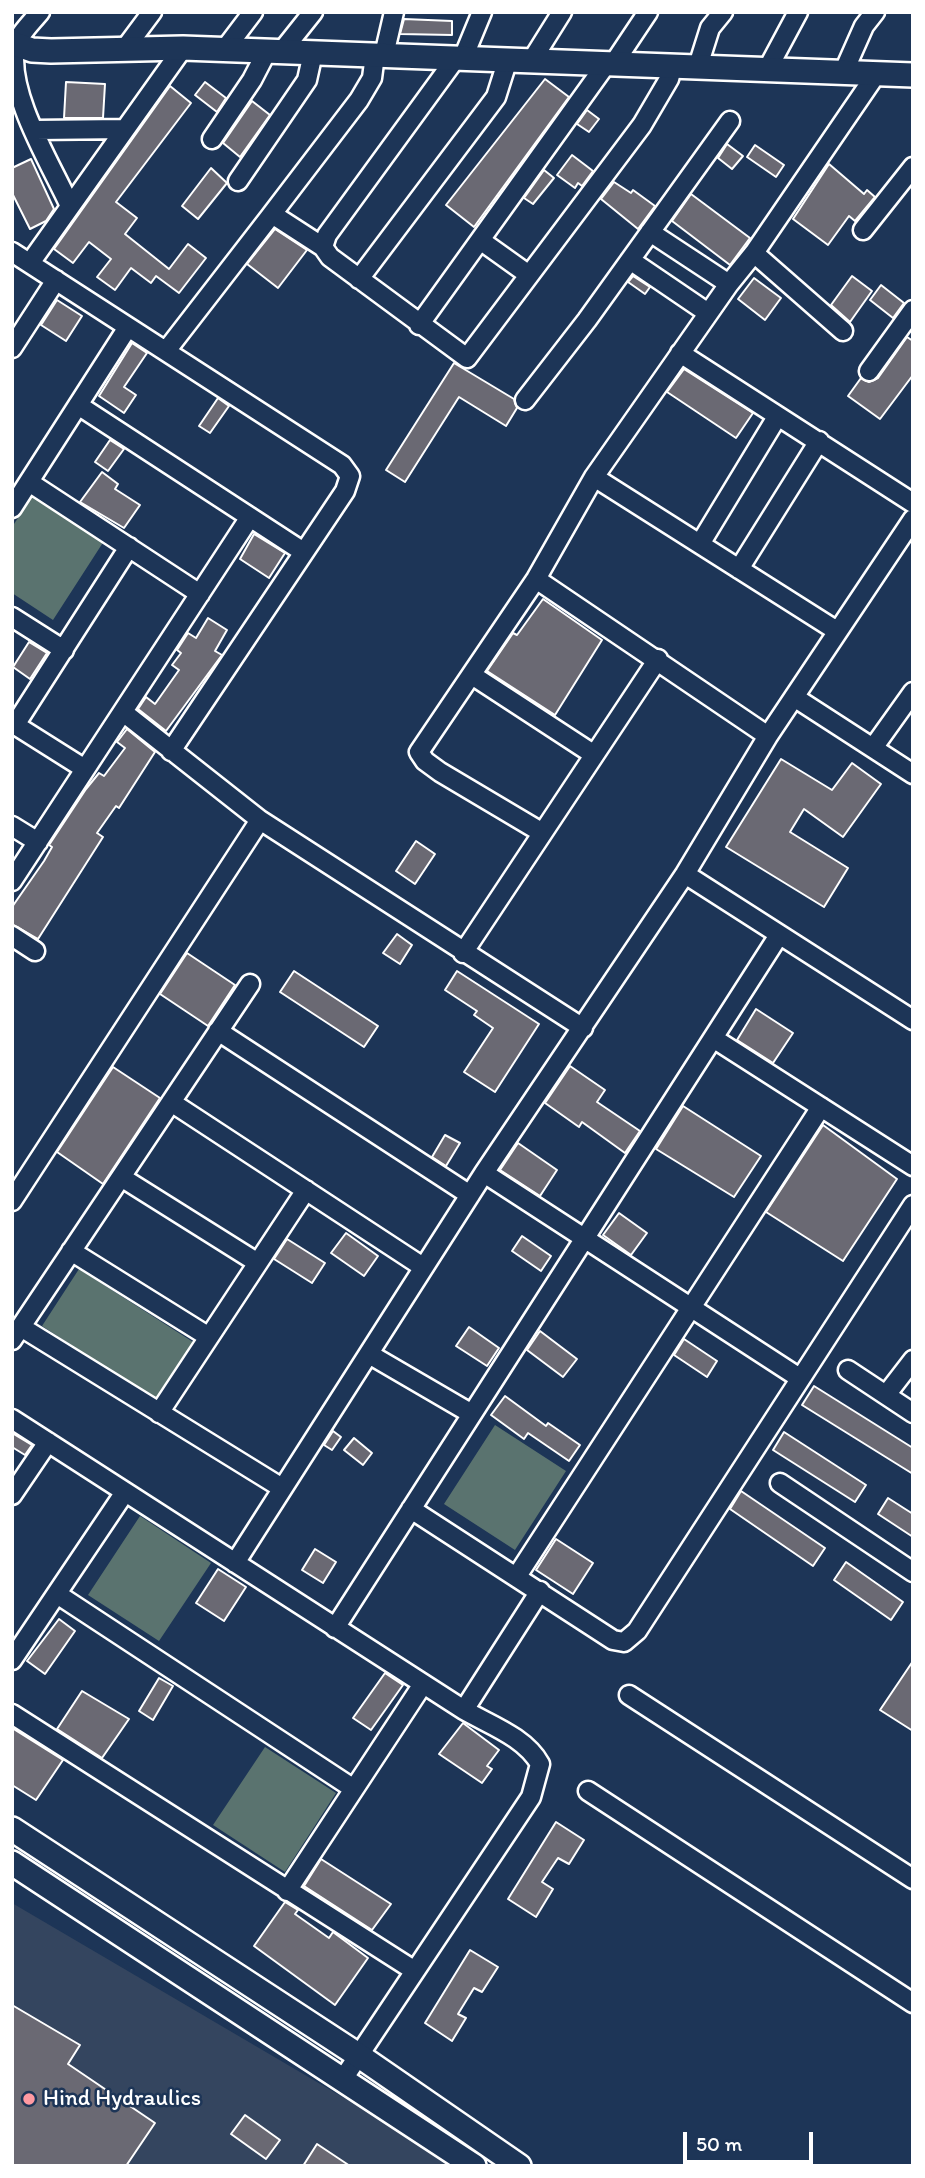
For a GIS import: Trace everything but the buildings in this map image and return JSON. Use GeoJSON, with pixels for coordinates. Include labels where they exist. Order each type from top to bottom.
{"type":"FeatureCollection","features":[{"type":"Feature","properties":{"kind":"street"},"geometry":{"type":"LineString","coordinates":[[40,12],[14,44],[18,84],[70,206]]}},
{"type":"Feature","properties":{"kind":"street"},"geometry":{"type":"LineString","coordinates":[[123,51],[152,12]]}},
{"type":"Feature","properties":{"kind":"street"},"geometry":{"type":"LineString","coordinates":[[225,49],[253,12]]}},
{"type":"Feature","properties":{"kind":"street"},"geometry":{"type":"LineString","coordinates":[[212,139],[275,51],[313,12]]}},
{"type":"Feature","properties":{"kind":"street"},"geometry":{"type":"LineString","coordinates":[[166,351],[359,100],[372,78],[394,12]]}},
{"type":"Feature","properties":{"kind":"street"},"geometry":{"type":"LineString","coordinates":[[323,247],[327,235],[460,58],[482,12]]}},
{"type":"Feature","properties":{"kind":"street"},"geometry":{"type":"LineString","coordinates":[[532,60],[562,12]]}},
{"type":"Feature","properties":{"kind":"street"},"geometry":{"type":"LineString","coordinates":[[419,325],[648,12]]}},
{"type":"Feature","properties":{"kind":"street"},"geometry":{"type":"LineString","coordinates":[[698,66],[710,28],[723,12]]}},
{"type":"Feature","properties":{"kind":"street"},"geometry":{"type":"LineString","coordinates":[[768,68],[798,12]]}},
{"type":"Feature","properties":{"kind":"street"},"geometry":{"type":"LineString","coordinates":[[844,71],[864,26],[875,12]]}},
{"type":"Feature","properties":{"kind":"street"},"geometry":{"type":"LineString","coordinates":[[14,44],[51,51],[225,49],[913,75]]}},
{"type":"Feature","properties":{"kind":"street"},"geometry":{"type":"LineString","coordinates":[[30,263],[183,48]]}},
{"type":"Feature","properties":{"kind":"street"},"geometry":{"type":"LineString","coordinates":[[238,181],[307,80],[313,53]]}},
{"type":"Feature","properties":{"kind":"street"},"geometry":{"type":"LineString","coordinates":[[359,279],[496,97],[508,59]]}},
{"type":"Feature","properties":{"kind":"street"},"geometry":{"type":"LineString","coordinates":[[272,214],[323,247],[359,279],[467,359],[642,125],[669,79],[673,65]]}},
{"type":"Feature","properties":{"kind":"street"},"geometry":{"type":"LineString","coordinates":[[541,832],[440,772],[425,761],[419,752],[536,579],[594,477],[708,313],[754,253],[877,73]]}},
{"type":"Feature","properties":{"kind":"street"},"geometry":{"type":"LineString","coordinates":[[525,400],[730,121]]}},
{"type":"Feature","properties":{"kind":"street"},"geometry":{"type":"LineString","coordinates":[[36,130],[125,129]]}},
{"type":"Feature","properties":{"kind":"street"},"geometry":{"type":"LineString","coordinates":[[863,230],[913,167]]}},
{"type":"Feature","properties":{"kind":"street"},"geometry":{"type":"LineString","coordinates":[[650,232],[729,284]]}},
{"type":"Feature","properties":{"kind":"street"},"geometry":{"type":"LineString","coordinates":[[480,240],[529,275]]}},
{"type":"Feature","properties":{"kind":"street"},"geometry":{"type":"LineString","coordinates":[[12,252],[342,465],[350,476],[345,491],[302,551],[171,751]]}},
{"type":"Feature","properties":{"kind":"street"},"geometry":{"type":"LineString","coordinates":[[754,253],[842,331]]}},
{"type":"Feature","properties":{"kind":"street"},"geometry":{"type":"LineString","coordinates":[[630,260],[708,313]]}},
{"type":"Feature","properties":{"kind":"street"},"geometry":{"type":"LineString","coordinates":[[12,348],[57,280]]}},
{"type":"Feature","properties":{"kind":"street"},"geometry":{"type":"LineString","coordinates":[[869,371],[913,310]]}},
{"type":"Feature","properties":{"kind":"street"},"geometry":{"type":"LineString","coordinates":[[12,508],[128,327]]}},
{"type":"Feature","properties":{"kind":"street"},"geometry":{"type":"LineString","coordinates":[[680,353],[913,503]]}},
{"type":"Feature","properties":{"kind":"street"},"geometry":{"type":"LineString","coordinates":[[78,405],[302,551]]}},
{"type":"Feature","properties":{"kind":"street"},"geometry":{"type":"LineString","coordinates":[[700,544],[778,417]]}},
{"type":"Feature","properties":{"kind":"street"},"geometry":{"type":"LineString","coordinates":[[739,569],[819,441]]}},
{"type":"Feature","properties":{"kind":"street"},"geometry":{"type":"LineString","coordinates":[[594,477],[837,631]]}},
{"type":"Feature","properties":{"kind":"street"},"geometry":{"type":"LineString","coordinates":[[29,482],[200,594]]}},
{"type":"Feature","properties":{"kind":"street"},"geometry":{"type":"LineString","coordinates":[[12,881],[250,517]]}},
{"type":"Feature","properties":{"kind":"street"},"geometry":{"type":"LineString","coordinates":[[234,1563],[484,1172],[685,874],[768,736],[913,519]]}},
{"type":"Feature","properties":{"kind":"street"},"geometry":{"type":"LineString","coordinates":[[85,769],[14,724],[129,547]]}},
{"type":"Feature","properties":{"kind":"street"},"geometry":{"type":"LineString","coordinates":[[536,579],[658,659],[768,736]]}},
{"type":"Feature","properties":{"kind":"street"},"geometry":{"type":"LineString","coordinates":[[12,617],[64,650]]}},
{"type":"Feature","properties":{"kind":"street"},"geometry":{"type":"LineString","coordinates":[[463,953],[658,659]]}},
{"type":"Feature","properties":{"kind":"street"},"geometry":{"type":"LineString","coordinates":[[472,675],[593,754]]}},
{"type":"Feature","properties":{"kind":"street"},"geometry":{"type":"LineString","coordinates":[[873,748],[913,692]]}},
{"type":"Feature","properties":{"kind":"street"},"geometry":{"type":"LineString","coordinates":[[794,697],[913,774]]}},
{"type":"Feature","properties":{"kind":"street"},"geometry":{"type":"LineString","coordinates":[[122,712],[260,820],[583,1028]]}},
{"type":"Feature","properties":{"kind":"street"},"geometry":{"type":"LineString","coordinates":[[12,1201],[260,820]]}},
{"type":"Feature","properties":{"kind":"street"},"geometry":{"type":"LineString","coordinates":[[12,827],[38,842]]}},
{"type":"Feature","properties":{"kind":"street"},"geometry":{"type":"LineString","coordinates":[[685,874],[913,1020]]}},
{"type":"Feature","properties":{"kind":"street"},"geometry":{"type":"LineString","coordinates":[[335,1628],[779,935]]}},
{"type":"Feature","properties":{"kind":"street"},"geometry":{"type":"LineString","coordinates":[[12,936],[35,951]]}},
{"type":"Feature","properties":{"kind":"street"},"geometry":{"type":"LineString","coordinates":[[250,984],[16,1334],[159,1413],[282,1488]]}},
{"type":"Feature","properties":{"kind":"street"},"geometry":{"type":"LineString","coordinates":[[218,1031],[470,1195]]}},
{"type":"Feature","properties":{"kind":"street"},"geometry":{"type":"LineString","coordinates":[[713,1038],[913,1167]]}},
{"type":"Feature","properties":{"kind":"street"},"geometry":{"type":"LineString","coordinates":[[171,1102],[424,1267]]}},
{"type":"Feature","properties":{"kind":"street"},"geometry":{"type":"LineString","coordinates":[[517,1576],[821,1107]]}},
{"type":"Feature","properties":{"kind":"street"},"geometry":{"type":"LineString","coordinates":[[484,1172],[798,1377]]}},
{"type":"Feature","properties":{"kind":"street"},"geometry":{"type":"LineString","coordinates":[[121,1177],[258,1263]]}},
{"type":"Feature","properties":{"kind":"street"},"geometry":{"type":"LineString","coordinates":[[159,1413],[306,1190]]}},
{"type":"Feature","properties":{"kind":"street"},"geometry":{"type":"LineString","coordinates":[[411,1509],[613,1640],[624,1642],[637,1631],[798,1377],[913,1205]]}},
{"type":"Feature","properties":{"kind":"street"},"geometry":{"type":"LineString","coordinates":[[71,1251],[209,1337]]}},
{"type":"Feature","properties":{"kind":"street"},"geometry":{"type":"LineString","coordinates":[[369,1353],[472,1414]]}},
{"type":"Feature","properties":{"kind":"street"},"geometry":{"type":"LineString","coordinates":[[886,1395],[913,1360]]}},
{"type":"Feature","properties":{"kind":"street"},"geometry":{"type":"LineString","coordinates":[[848,1370],[913,1413]]}},
{"type":"Feature","properties":{"kind":"street"},"geometry":{"type":"LineString","coordinates":[[12,1419],[423,1684],[519,1741],[534,1753],[540,1764],[531,1797],[343,2079]]}},
{"type":"Feature","properties":{"kind":"street"},"geometry":{"type":"LineString","coordinates":[[12,1496],[48,1443]]}},
{"type":"Feature","properties":{"kind":"street"},"geometry":{"type":"LineString","coordinates":[[780,1483],[913,1572]]}},
{"type":"Feature","properties":{"kind":"street"},"geometry":{"type":"LineString","coordinates":[[12,1660],[125,1492]]}},
{"type":"Feature","properties":{"kind":"street"},"geometry":{"type":"LineString","coordinates":[[464,1710],[540,1591]]}},
{"type":"Feature","properties":{"kind":"street"},"geometry":{"type":"LineString","coordinates":[[57,1594],[354,1789]]}},
{"type":"Feature","properties":{"kind":"street"},"geometry":{"type":"LineString","coordinates":[[287,1891],[423,1684]]}},
{"type":"Feature","properties":{"kind":"street"},"geometry":{"type":"LineString","coordinates":[[629,1695],[912,1877]]}},
{"type":"Feature","properties":{"kind":"street"},"geometry":{"type":"LineString","coordinates":[[12,1714],[415,1971]]}},
{"type":"Feature","properties":{"kind":"street"},"geometry":{"type":"LineString","coordinates":[[588,1791],[911,1996]]}},
{"type":"Feature","properties":{"kind":"street"},"geometry":{"type":"LineString","coordinates":[[12,1829],[358,2055],[519,2166]]}},
{"type":"Feature","properties":{"kind":"street"},"geometry":{"type":"LineString","coordinates":[[12,1863],[474,2166]]}},
{"type":"Feature","properties":{"kind":"shaded area"},"geometry":{"type":"Polygon","coordinates":[[[12,1903],[460,2166],[12,2166],[12,1903]]]}},
{"type":"Feature","properties":{"kind":"green space"},"geometry":{"type":"Polygon","coordinates":[[[33,495],[104,541],[53,620],[12,593],[12,527],[33,495]]]}},
{"type":"Feature","properties":{"kind":"green space"},"geometry":{"type":"Polygon","coordinates":[[[79,1269],[193,1342],[156,1400],[42,1326],[79,1269]]]}},
{"type":"Feature","properties":{"kind":"green space"},"geometry":{"type":"Polygon","coordinates":[[[495,1425],[566,1471],[515,1550],[444,1504],[495,1425]]]}},
{"type":"Feature","properties":{"kind":"green space"},"geometry":{"type":"Polygon","coordinates":[[[140,1516],[211,1563],[159,1641],[88,1595],[140,1516]]]}},
{"type":"Feature","properties":{"kind":"green space"},"geometry":{"type":"Polygon","coordinates":[[[265,1747],[336,1793],[285,1872],[213,1825],[265,1747]]]}},
{"type":"Feature","properties":{"kind":"place","name":"Hind Hydraulics"},"geometry":{"type":"Point","coordinates":[29,2099]}}]}
